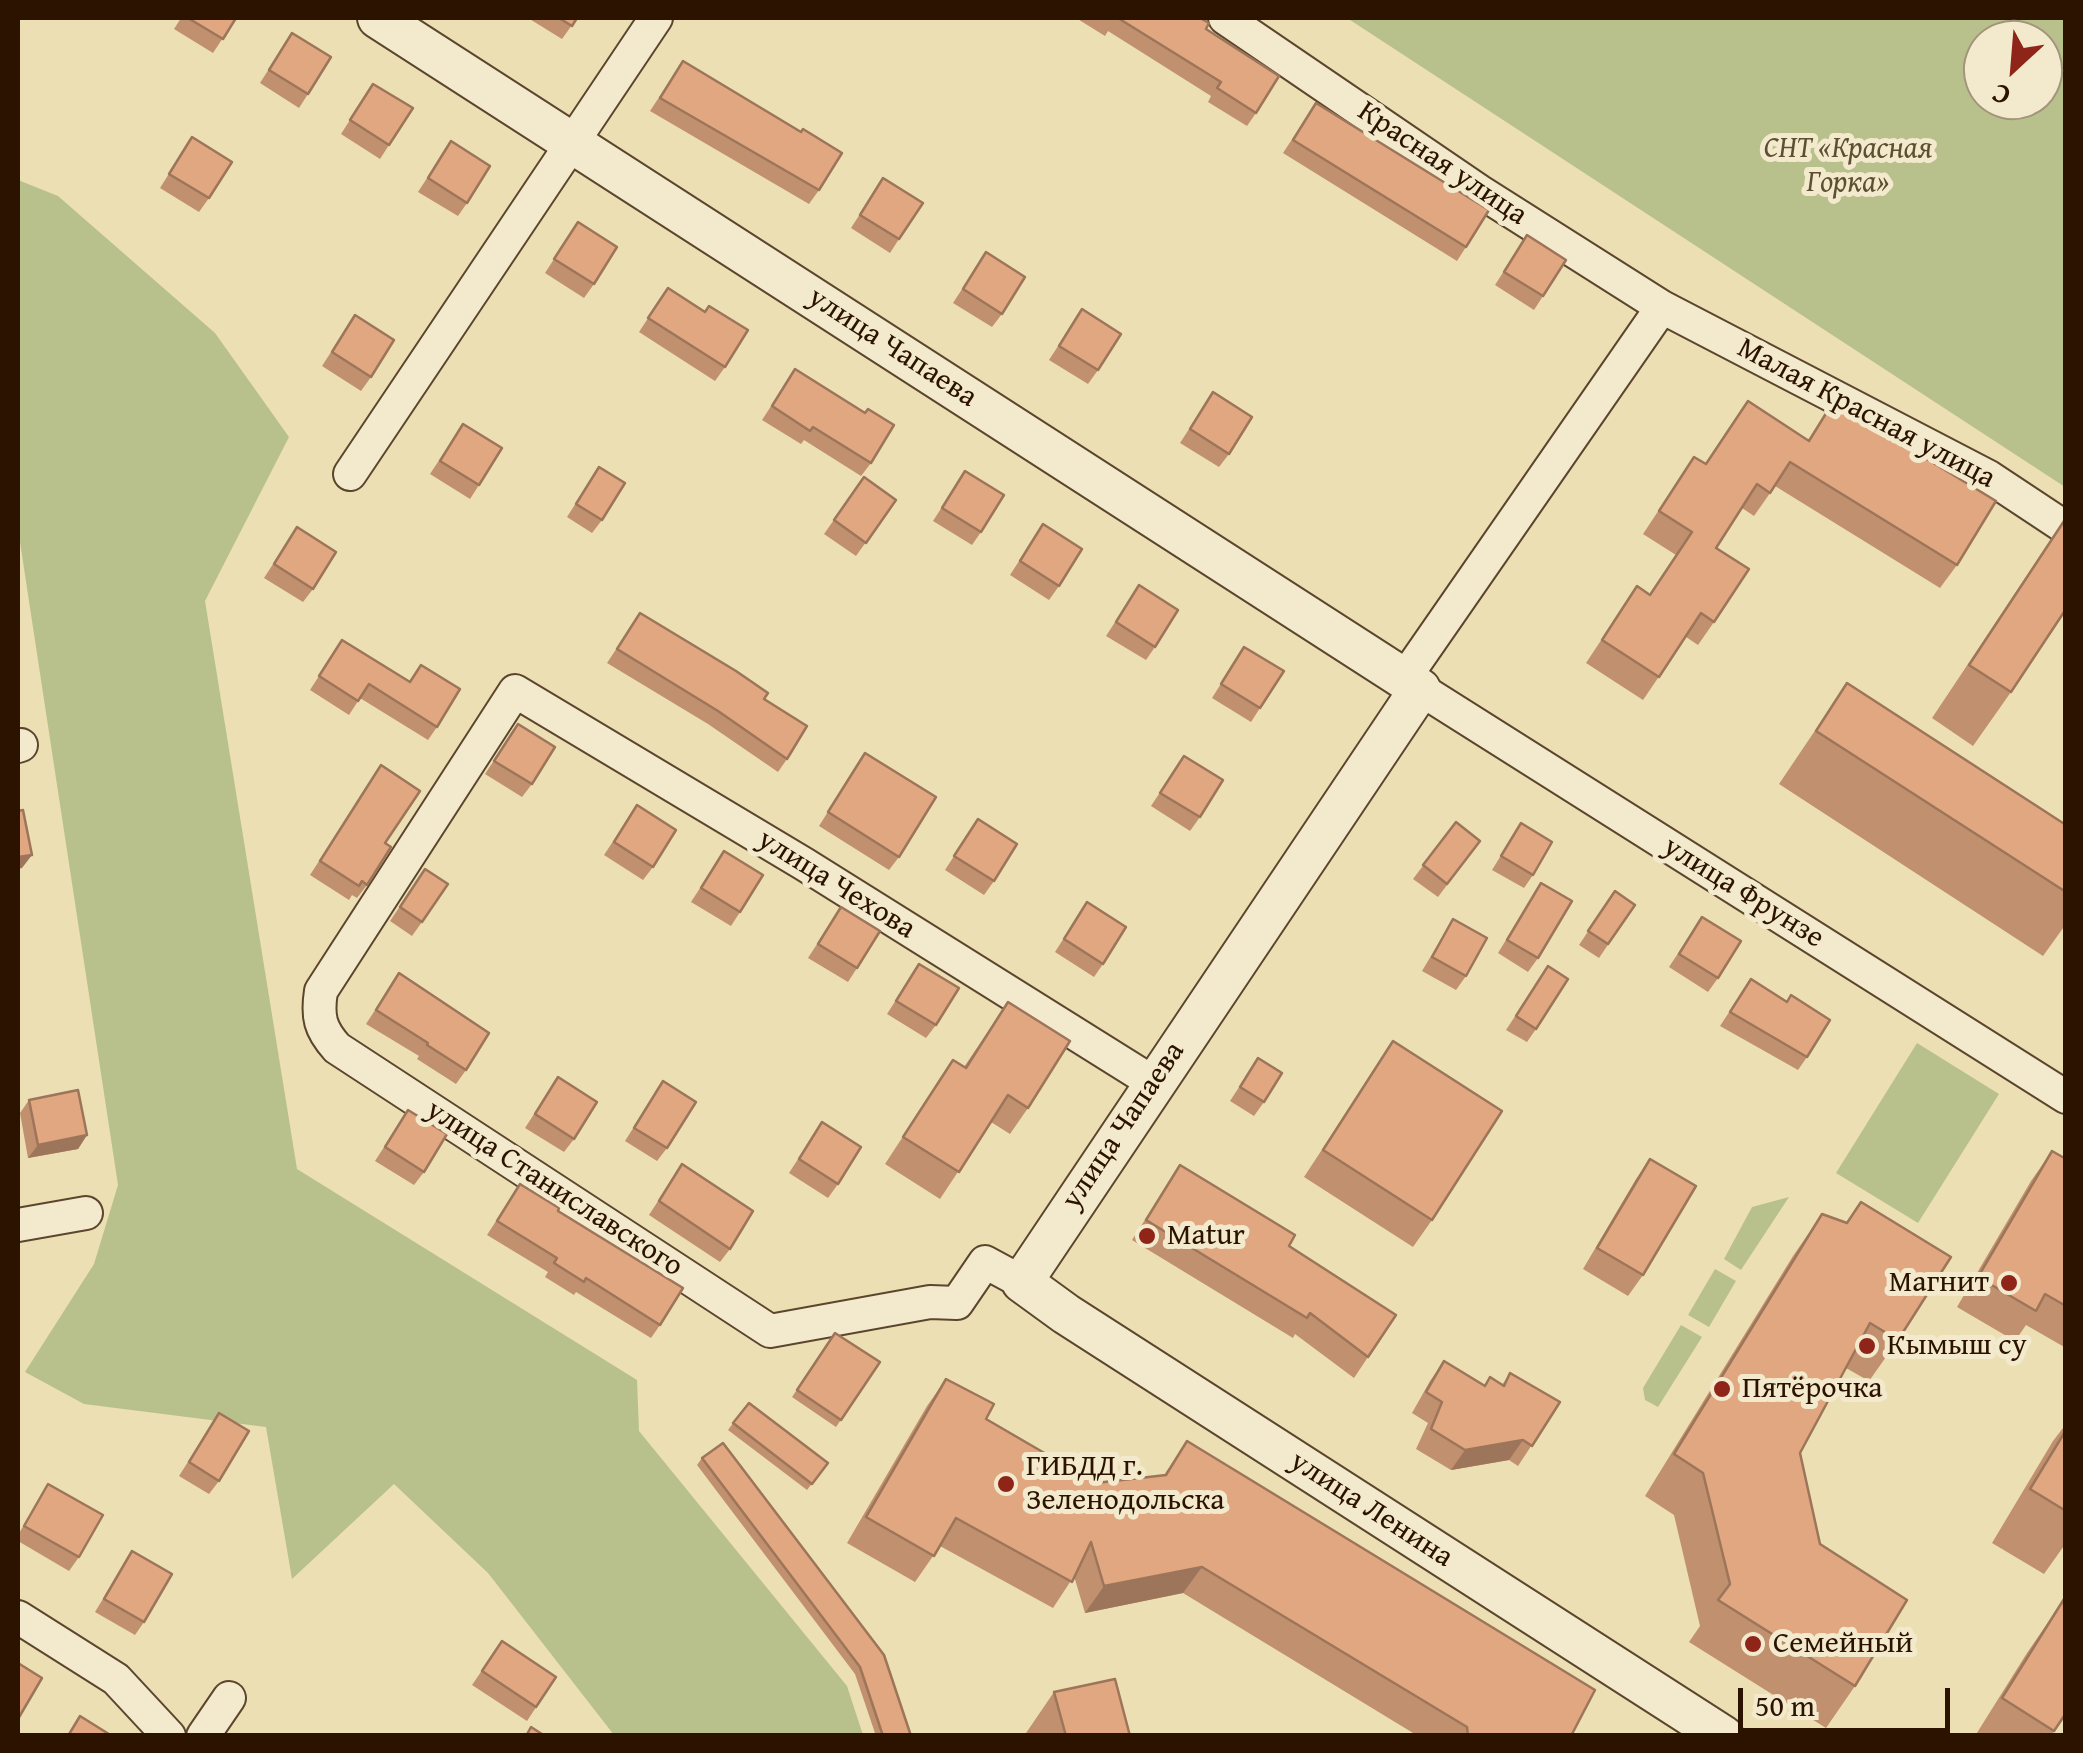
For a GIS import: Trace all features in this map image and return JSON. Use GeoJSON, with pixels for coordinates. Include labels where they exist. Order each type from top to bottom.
{"type":"FeatureCollection","features":[{"type":"Feature","properties":{"kind":"street","name":"улица Чапаева"},"geometry":{"type":"LineString","coordinates":[[378,18],[1412,684]]}},
{"type":"Feature","properties":{"kind":"street"},"geometry":{"type":"LineString","coordinates":[[350,474],[656,18]]}},
{"type":"Feature","properties":{"kind":"street","name":"Красная улица"},"geometry":{"type":"LineString","coordinates":[[1225,18],[1479,191],[1662,306]]}},
{"type":"Feature","properties":{"kind":"street","name":"улица Чапаева"},"geometry":{"type":"LineString","coordinates":[[1022,1282],[1662,306]]}},
{"type":"Feature","properties":{"kind":"street","name":"Малая Красная улица"},"geometry":{"type":"LineString","coordinates":[[1662,306],[1989,477],[2066,528]]}},
{"type":"Feature","properties":{"kind":"street","name":"улица Фрунзе"},"geometry":{"type":"LineString","coordinates":[[1412,684],[2066,1097]]}},
{"type":"Feature","properties":{"kind":"street","name":"улица Чехова"},"geometry":{"type":"LineString","coordinates":[[337,1048],[321,1030],[320,991],[515,691],[804,864],[1154,1083]]}},
{"type":"Feature","properties":{"kind":"street","name":"улица Станиславского"},"geometry":{"type":"LineString","coordinates":[[337,1048],[770,1330],[930,1302],[956,1303],[985,1262],[1022,1282]]}},
{"type":"Feature","properties":{"kind":"street"},"geometry":{"type":"LineString","coordinates":[[18,1225],[86,1213]]}},
{"type":"Feature","properties":{"kind":"street","name":"улица Ленина"},"geometry":{"type":"LineString","coordinates":[[1022,1282],[1704,1728]]}},
{"type":"Feature","properties":{"kind":"street"},"geometry":{"type":"LineString","coordinates":[[18,1617],[116,1679],[170,1736]]}},
{"type":"Feature","properties":{"kind":"street"},"geometry":{"type":"LineString","coordinates":[[203,1736],[229,1698]]}},
{"type":"Feature","properties":{"kind":"green space","name":"СНТ «Красная Горка»"},"geometry":{"type":"Polygon","coordinates":[[[1347,18],[2065,18],[2065,487],[1347,18]]]}},
{"type":"Feature","properties":{"kind":"green space"},"geometry":{"type":"Polygon","coordinates":[[[18,180],[58,196],[215,333],[289,437],[205,601],[297,1169],[637,1380],[639,1431],[847,1686],[863,1735],[614,1735],[488,1573],[394,1484],[292,1579],[266,1427],[84,1404],[25,1372],[94,1264],[118,1185],[18,529],[18,180]]]}},
{"type":"Feature","properties":{"kind":"green space"},"geometry":{"type":"Polygon","coordinates":[[[1917,1043],[1999,1094],[1918,1223],[1836,1173],[1917,1043]]]}},
{"type":"Feature","properties":{"kind":"green space"},"geometry":{"type":"Polygon","coordinates":[[[1789,1197],[1741,1270],[1724,1259],[1752,1207],[1789,1197]]]}},
{"type":"Feature","properties":{"kind":"green space"},"geometry":{"type":"Polygon","coordinates":[[[1715,1269],[1736,1281],[1709,1327],[1688,1315],[1715,1269]]]}},
{"type":"Feature","properties":{"kind":"green space"},"geometry":{"type":"Polygon","coordinates":[[[1681,1325],[1702,1337],[1658,1407],[1645,1400],[1643,1388],[1681,1325]]]}},
{"type":"Feature","properties":{"kind":"building"},"geometry":{"type":"Polygon","coordinates":[[[188,18],[236,18],[223,39],[188,18]]]}},
{"type":"Feature","properties":{"kind":"building"},"geometry":{"type":"Polygon","coordinates":[[[559,18],[577,18],[572,26],[559,18]]]}},
{"type":"Feature","properties":{"kind":"building"},"geometry":{"type":"Polygon","coordinates":[[[1118,18],[1200,18],[1209,23],[1206,29],[1279,76],[1256,113],[1217,88],[1221,82],[1118,18]]]}},
{"type":"Feature","properties":{"kind":"building"},"geometry":{"type":"Polygon","coordinates":[[[292,33],[331,57],[308,94],[269,70],[292,33]]]}},
{"type":"Feature","properties":{"kind":"building"},"geometry":{"type":"Polygon","coordinates":[[[683,61],[842,153],[819,190],[660,98],[683,61]]]}},
{"type":"Feature","properties":{"kind":"building"},"geometry":{"type":"Polygon","coordinates":[[[373,84],[413,108],[389,145],[350,120],[373,84]]]}},
{"type":"Feature","properties":{"kind":"building"},"geometry":{"type":"Polygon","coordinates":[[[1316,103],[1489,210],[1466,247],[1293,140],[1316,103]]]}},
{"type":"Feature","properties":{"kind":"building"},"geometry":{"type":"Polygon","coordinates":[[[192,137],[232,162],[209,198],[169,174],[192,137]]]}},
{"type":"Feature","properties":{"kind":"building"},"geometry":{"type":"Polygon","coordinates":[[[451,141],[490,166],[467,203],[428,178],[451,141]]]}},
{"type":"Feature","properties":{"kind":"building"},"geometry":{"type":"Polygon","coordinates":[[[883,178],[923,203],[899,239],[860,215],[883,178]]]}},
{"type":"Feature","properties":{"kind":"building"},"geometry":{"type":"Polygon","coordinates":[[[578,222],[617,247],[594,284],[554,259],[578,222]]]}},
{"type":"Feature","properties":{"kind":"building"},"geometry":{"type":"Polygon","coordinates":[[[1527,235],[1566,260],[1543,296],[1504,272],[1527,235]]]}},
{"type":"Feature","properties":{"kind":"building"},"geometry":{"type":"Polygon","coordinates":[[[986,252],[1025,277],[1002,314],[963,289],[986,252]]]}},
{"type":"Feature","properties":{"kind":"building"},"geometry":{"type":"Polygon","coordinates":[[[668,288],[705,312],[709,306],[748,330],[725,367],[648,318],[668,288]]]}},
{"type":"Feature","properties":{"kind":"building"},"geometry":{"type":"Polygon","coordinates":[[[1082,309],[1121,334],[1098,370],[1059,346],[1082,309]]]}},
{"type":"Feature","properties":{"kind":"building"},"geometry":{"type":"Polygon","coordinates":[[[355,315],[394,340],[371,377],[332,352],[355,315]]]}},
{"type":"Feature","properties":{"kind":"building"},"geometry":{"type":"Polygon","coordinates":[[[795,369],[865,413],[868,409],[894,425],[871,463],[772,406],[795,369]]]}},
{"type":"Feature","properties":{"kind":"building"},"geometry":{"type":"Polygon","coordinates":[[[1213,392],[1252,417],[1229,454],[1190,429],[1213,392]]]}},
{"type":"Feature","properties":{"kind":"building"},"geometry":{"type":"Polygon","coordinates":[[[1748,401],[1809,441],[1833,402],[1996,501],[1957,565],[1790,462],[1770,493],[1757,484],[1716,548],[1749,569],[1714,622],[1701,613],[1659,677],[1602,640],[1637,586],[1650,595],[1692,532],[1659,511],[1694,457],[1706,464],[1748,401]]]}},
{"type":"Feature","properties":{"kind":"building"},"geometry":{"type":"Polygon","coordinates":[[[463,424],[502,448],[479,485],[440,461],[463,424]]]}},
{"type":"Feature","properties":{"kind":"building"},"geometry":{"type":"Polygon","coordinates":[[[599,467],[625,483],[602,520],[576,504],[599,467]]]}},
{"type":"Feature","properties":{"kind":"building"},"geometry":{"type":"Polygon","coordinates":[[[965,471],[1004,495],[981,532],[942,508],[965,471]]]}},
{"type":"Feature","properties":{"kind":"building"},"geometry":{"type":"Polygon","coordinates":[[[864,477],[896,500],[866,543],[834,520],[864,477]]]}},
{"type":"Feature","properties":{"kind":"building"},"geometry":{"type":"Polygon","coordinates":[[[2066,518],[2066,609],[2011,692],[1969,665],[2066,518]]]}},
{"type":"Feature","properties":{"kind":"building"},"geometry":{"type":"Polygon","coordinates":[[[1043,524],[1082,549],[1059,586],[1020,561],[1043,524]]]}},
{"type":"Feature","properties":{"kind":"building"},"geometry":{"type":"Polygon","coordinates":[[[297,527],[336,552],[313,589],[274,564],[297,527]]]}},
{"type":"Feature","properties":{"kind":"building"},"geometry":{"type":"Polygon","coordinates":[[[1139,585],[1178,610],[1155,647],[1116,622],[1139,585]]]}},
{"type":"Feature","properties":{"kind":"building"},"geometry":{"type":"Polygon","coordinates":[[[640,613],[736,671],[768,693],[764,699],[807,726],[787,759],[617,649],[640,613]]]}},
{"type":"Feature","properties":{"kind":"building"},"geometry":{"type":"Polygon","coordinates":[[[342,640],[410,682],[421,665],[460,689],[437,727],[369,684],[358,701],[319,676],[342,640]]]}},
{"type":"Feature","properties":{"kind":"building"},"geometry":{"type":"Polygon","coordinates":[[[1244,647],[1284,671],[1260,708],[1221,684],[1244,647]]]}},
{"type":"Feature","properties":{"kind":"building"},"geometry":{"type":"Polygon","coordinates":[[[1847,683],[2066,825],[2066,892],[1816,731],[1847,683]]]}},
{"type":"Feature","properties":{"kind":"building"},"geometry":{"type":"Polygon","coordinates":[[[518,724],[555,747],[532,784],[494,761],[518,724]]]}},
{"type":"Feature","properties":{"kind":"building"},"geometry":{"type":"Polygon","coordinates":[[[865,753],[936,797],[899,857],[828,812],[865,753]]]}},
{"type":"Feature","properties":{"kind":"building"},"geometry":{"type":"Polygon","coordinates":[[[1184,756],[1223,780],[1200,817],[1160,793],[1184,756]]]}},
{"type":"Feature","properties":{"kind":"building"},"geometry":{"type":"Polygon","coordinates":[[[381,765],[420,791],[385,843],[391,847],[367,885],[362,881],[359,886],[320,861],[381,765]]]}},
{"type":"Feature","properties":{"kind":"building"},"geometry":{"type":"Polygon","coordinates":[[[637,805],[676,830],[653,867],[614,842],[637,805]]]}},
{"type":"Feature","properties":{"kind":"building"},"geometry":{"type":"Polygon","coordinates":[[[23,810],[32,855],[18,857],[18,811],[23,810]]]}},
{"type":"Feature","properties":{"kind":"building"},"geometry":{"type":"Polygon","coordinates":[[[978,819],[1017,844],[994,881],[954,856],[978,819]]]}},
{"type":"Feature","properties":{"kind":"building"},"geometry":{"type":"Polygon","coordinates":[[[1456,822],[1480,841],[1447,884],[1423,865],[1456,822]]]}},
{"type":"Feature","properties":{"kind":"building"},"geometry":{"type":"Polygon","coordinates":[[[1521,823],[1552,842],[1533,875],[1501,856],[1521,823]]]}},
{"type":"Feature","properties":{"kind":"building"},"geometry":{"type":"Polygon","coordinates":[[[724,851],[763,875],[740,912],[701,888],[724,851]]]}},
{"type":"Feature","properties":{"kind":"building"},"geometry":{"type":"Polygon","coordinates":[[[425,869],[448,884],[422,922],[400,907],[425,869]]]}},
{"type":"Feature","properties":{"kind":"building"},"geometry":{"type":"Polygon","coordinates":[[[1541,883],[1572,901],[1538,958],[1507,940],[1541,883]]]}},
{"type":"Feature","properties":{"kind":"building"},"geometry":{"type":"Polygon","coordinates":[[[1615,891],[1635,905],[1608,944],[1588,931],[1615,891]]]}},
{"type":"Feature","properties":{"kind":"building"},"geometry":{"type":"Polygon","coordinates":[[[1087,902],[1126,927],[1103,964],[1064,939],[1087,902]]]}},
{"type":"Feature","properties":{"kind":"building"},"geometry":{"type":"Polygon","coordinates":[[[841,907],[880,931],[857,968],[818,944],[841,907]]]}},
{"type":"Feature","properties":{"kind":"building"},"geometry":{"type":"Polygon","coordinates":[[[1702,917],[1741,941],[1718,978],[1679,954],[1702,917]]]}},
{"type":"Feature","properties":{"kind":"building"},"geometry":{"type":"Polygon","coordinates":[[[1453,919],[1487,938],[1466,976],[1432,957],[1453,919]]]}},
{"type":"Feature","properties":{"kind":"building"},"geometry":{"type":"Polygon","coordinates":[[[919,964],[959,988],[936,1025],[896,1001],[919,964]]]}},
{"type":"Feature","properties":{"kind":"building"},"geometry":{"type":"Polygon","coordinates":[[[1548,966],[1568,979],[1536,1029],[1516,1016],[1548,966]]]}},
{"type":"Feature","properties":{"kind":"building"},"geometry":{"type":"Polygon","coordinates":[[[399,973],[489,1033],[466,1070],[376,1010],[399,973]]]}},
{"type":"Feature","properties":{"kind":"building"},"geometry":{"type":"Polygon","coordinates":[[[1751,979],[1787,1002],[1791,995],[1830,1020],[1807,1057],[1730,1012],[1751,979]]]}},
{"type":"Feature","properties":{"kind":"building"},"geometry":{"type":"Polygon","coordinates":[[[1008,1002],[1070,1041],[1028,1108],[1008,1095],[959,1172],[903,1137],[953,1060],[966,1068],[1008,1002]]]}},
{"type":"Feature","properties":{"kind":"building"},"geometry":{"type":"Polygon","coordinates":[[[1393,1041],[1502,1111],[1432,1220],[1323,1150],[1393,1041]]]}},
{"type":"Feature","properties":{"kind":"building"},"geometry":{"type":"Polygon","coordinates":[[[1258,1058],[1282,1073],[1264,1102],[1240,1087],[1258,1058]]]}},
{"type":"Feature","properties":{"kind":"building"},"geometry":{"type":"Polygon","coordinates":[[[558,1077],[597,1102],[574,1139],[535,1114],[558,1077]]]}},
{"type":"Feature","properties":{"kind":"building"},"geometry":{"type":"Polygon","coordinates":[[[663,1081],[696,1102],[667,1148],[634,1128],[663,1081]]]}},
{"type":"Feature","properties":{"kind":"building"},"geometry":{"type":"Polygon","coordinates":[[[78,1090],[87,1135],[38,1145],[29,1100],[78,1090]]]}},
{"type":"Feature","properties":{"kind":"building"},"geometry":{"type":"Polygon","coordinates":[[[408,1110],[447,1134],[424,1172],[385,1147],[408,1110]]]}},
{"type":"Feature","properties":{"kind":"building"},"geometry":{"type":"Polygon","coordinates":[[[822,1122],[861,1147],[838,1184],[799,1159],[822,1122]]]}},
{"type":"Feature","properties":{"kind":"building"},"geometry":{"type":"Polygon","coordinates":[[[2052,1151],[2066,1159],[2066,1306],[2045,1294],[2036,1311],[1978,1277],[2052,1151]]]}},
{"type":"Feature","properties":{"kind":"building"},"geometry":{"type":"Polygon","coordinates":[[[1650,1159],[1696,1186],[1643,1275],[1597,1248],[1650,1159]]]}},
{"type":"Feature","properties":{"kind":"building"},"geometry":{"type":"Polygon","coordinates":[[[682,1164],[753,1211],[730,1249],[659,1201],[682,1164]]]}},
{"type":"Feature","properties":{"kind":"building"},"geometry":{"type":"Polygon","coordinates":[[[1180,1165],[1295,1235],[1289,1246],[1396,1315],[1368,1357],[1310,1313],[1307,1318],[1146,1220],[1180,1165]]]}},
{"type":"Feature","properties":{"kind":"building"},"geometry":{"type":"Polygon","coordinates":[[[520,1184],[683,1288],[660,1325],[586,1278],[584,1282],[554,1263],[557,1258],[497,1221],[520,1184]]]}},
{"type":"Feature","properties":{"kind":"building"},"geometry":{"type":"Polygon","coordinates":[[[1861,1202],[1951,1257],[1898,1340],[1870,1323],[1800,1453],[1820,1544],[1907,1600],[1855,1686],[1718,1600],[1730,1584],[1703,1473],[1674,1454],[1822,1214],[1847,1223],[1861,1202]]]}},
{"type":"Feature","properties":{"kind":"building"},"geometry":{"type":"Polygon","coordinates":[[[835,1333],[880,1362],[841,1420],[797,1390],[835,1333]]]}},
{"type":"Feature","properties":{"kind":"building"},"geometry":{"type":"Polygon","coordinates":[[[1444,1361],[1485,1386],[1490,1377],[1504,1386],[1510,1373],[1560,1402],[1532,1446],[1523,1440],[1465,1450],[1431,1429],[1442,1402],[1426,1392],[1444,1361]]]}},
{"type":"Feature","properties":{"kind":"building"},"geometry":{"type":"Polygon","coordinates":[[[946,1379],[994,1404],[986,1419],[1096,1483],[1166,1475],[1187,1441],[1595,1690],[1571,1736],[1468,1736],[1467,1727],[1202,1567],[1104,1586],[1091,1542],[1072,1582],[956,1518],[934,1556],[866,1517],[946,1379]]]}},
{"type":"Feature","properties":{"kind":"building"},"geometry":{"type":"Polygon","coordinates":[[[749,1403],[828,1463],[812,1484],[733,1423],[749,1403]]]}},
{"type":"Feature","properties":{"kind":"building"},"geometry":{"type":"Polygon","coordinates":[[[219,1413],[249,1431],[219,1481],[189,1462],[219,1413]]]}},
{"type":"Feature","properties":{"kind":"building"},"geometry":{"type":"Polygon","coordinates":[[[2066,1430],[2066,1511],[2030,1489],[2066,1430]]]}},
{"type":"Feature","properties":{"kind":"building"},"geometry":{"type":"Polygon","coordinates":[[[723,1443],[884,1655],[911,1736],[883,1736],[860,1667],[702,1458],[723,1443]]]}},
{"type":"Feature","properties":{"kind":"building"},"geometry":{"type":"Polygon","coordinates":[[[48,1484],[103,1515],[79,1557],[24,1526],[48,1484]]]}},
{"type":"Feature","properties":{"kind":"building"},"geometry":{"type":"Polygon","coordinates":[[[132,1551],[172,1574],[144,1622],[104,1599],[132,1551]]]}},
{"type":"Feature","properties":{"kind":"building"},"geometry":{"type":"Polygon","coordinates":[[[2064,1599],[2066,1713],[2054,1731],[2002,1698],[2064,1599]]]}},
{"type":"Feature","properties":{"kind":"building"},"geometry":{"type":"Polygon","coordinates":[[[502,1641],[556,1677],[536,1707],[482,1671],[502,1641]]]}},
{"type":"Feature","properties":{"kind":"building"},"geometry":{"type":"Polygon","coordinates":[[[18,1663],[42,1678],[18,1719],[18,1663]]]}},
{"type":"Feature","properties":{"kind":"building"},"geometry":{"type":"Polygon","coordinates":[[[1115,1679],[1130,1736],[1066,1736],[1054,1692],[1115,1679]]]}},
{"type":"Feature","properties":{"kind":"building"},"geometry":{"type":"Polygon","coordinates":[[[80,1716],[112,1736],[68,1736],[80,1716]]]}},
{"type":"Feature","properties":{"kind":"building"},"geometry":{"type":"Polygon","coordinates":[[[531,1727],[545,1736],[526,1736],[531,1727]]]}},
{"type":"Feature","properties":{"kind":"place","name":"Matur"},"geometry":{"type":"Point","coordinates":[1147,1236]}},
{"type":"Feature","properties":{"kind":"place","name":"Магнит"},"geometry":{"type":"Point","coordinates":[2009,1283]}},
{"type":"Feature","properties":{"kind":"place","name":"Кымыш су"},"geometry":{"type":"Point","coordinates":[1867,1346]}},
{"type":"Feature","properties":{"kind":"place","name":"Пятёрочка"},"geometry":{"type":"Point","coordinates":[1722,1389]}},
{"type":"Feature","properties":{"kind":"place","name":"ГИБДД г. Зеленодольска"},"geometry":{"type":"Point","coordinates":[1006,1484]}},
{"type":"Feature","properties":{"kind":"place","name":"Семейный"},"geometry":{"type":"Point","coordinates":[1753,1644]}}]}
